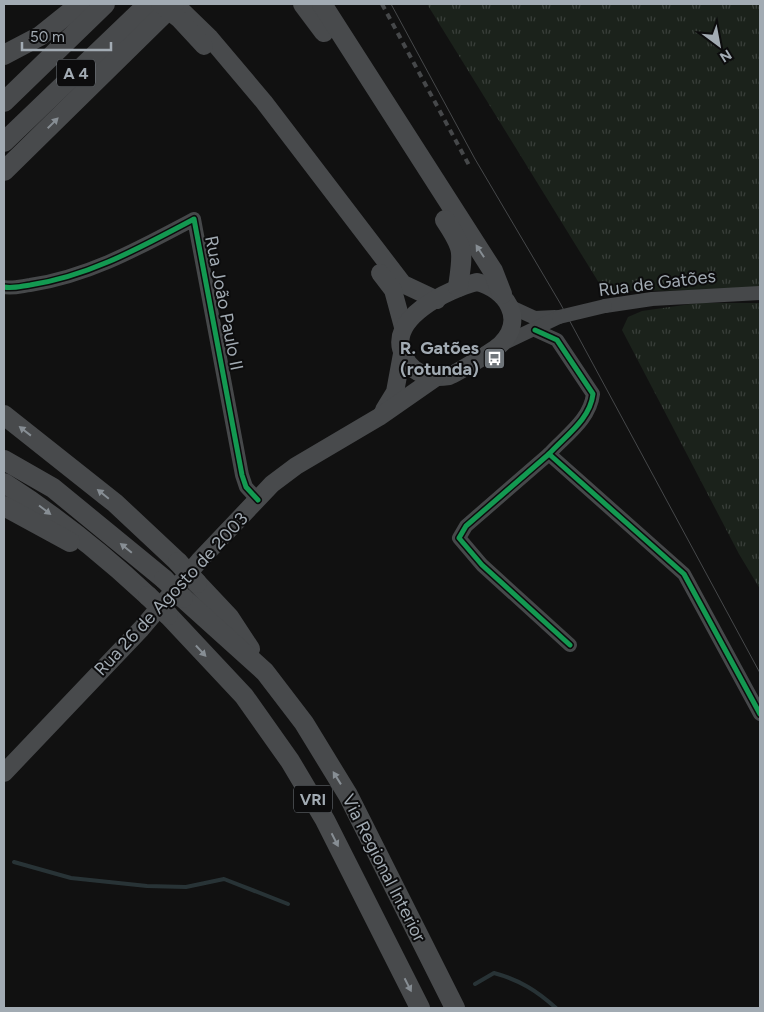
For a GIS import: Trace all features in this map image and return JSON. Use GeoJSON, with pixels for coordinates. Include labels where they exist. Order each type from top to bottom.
{"type":"FeatureCollection","features":[{"type":"Feature","properties":{"kind":"highway"},"geometry":{"type":"LineString","coordinates":[[4,55],[40,36],[80,4]]}},
{"type":"Feature","properties":{"kind":"highway","name":"A 4"},"geometry":{"type":"LineString","coordinates":[[4,102],[105,4]]}},
{"type":"Feature","properties":{"kind":"highway","name":"A 4"},"geometry":{"type":"LineString","coordinates":[[4,142],[148,4]]}},
{"type":"Feature","properties":{"kind":"highway"},"geometry":{"type":"LineString","coordinates":[[4,173],[174,4]]}},
{"type":"Feature","properties":{"kind":"highway"},"geometry":{"type":"LineString","coordinates":[[303,4],[311,12],[458,239],[463,255],[458,287]]}},
{"type":"Feature","properties":{"kind":"highway"},"geometry":{"type":"LineString","coordinates":[[322,4],[493,271],[506,300]]}},
{"type":"Feature","properties":{"kind":"highway"},"geometry":{"type":"LineString","coordinates":[[4,414],[115,503],[178,562],[229,617],[265,672]]}},
{"type":"Feature","properties":{"kind":"highway","name":"Via Regional Interior"},"geometry":{"type":"LineString","coordinates":[[4,460],[53,488],[164,579],[265,672],[304,723],[348,795],[455,1008]]}},
{"type":"Feature","properties":{"kind":"highway","name":"VRI"},"geometry":{"type":"LineString","coordinates":[[4,483],[37,504],[101,552],[148,596]]}},
{"type":"Feature","properties":{"kind":"highway"},"geometry":{"type":"LineString","coordinates":[[4,506],[65,540],[148,596]]}},
{"type":"Feature","properties":{"kind":"highway","name":"Via Regional Interior"},"geometry":{"type":"LineString","coordinates":[[148,596],[244,696],[290,761],[325,820],[420,1008]]}},
{"type":"Feature","properties":{"kind":"main road"},"geometry":{"type":"LineString","coordinates":[[160,4],[207,42],[393,290],[403,326],[400,341],[402,354],[410,366],[422,375],[435,378],[449,375],[500,345],[509,334],[512,320],[506,300],[490,286],[477,282],[458,287],[412,315],[403,326]]}},
{"type":"Feature","properties":{"kind":"main road"},"geometry":{"type":"LineString","coordinates":[[174,4],[264,102],[403,284],[437,300]]}},
{"type":"Feature","properties":{"kind":"main road","name":"Rua 26 de Agosto de 2003"},"geometry":{"type":"LineString","coordinates":[[379,417],[395,392],[402,354]]}},
{"type":"Feature","properties":{"kind":"main road","name":"Rua 26 de Agosto de 2003"},"geometry":{"type":"LineString","coordinates":[[4,773],[141,629],[198,561],[272,484],[296,466],[379,417],[435,378]]}},
{"type":"Feature","properties":{"kind":"street","name":"Rua João Paulo II"},"geometry":{"type":"LineString","coordinates":[[4,287],[53,281],[87,271],[113,261],[194,220],[242,474],[246,487],[258,500]]}},
{"type":"Feature","properties":{"kind":"street","name":"Rua de Gatões"},"geometry":{"type":"LineString","coordinates":[[506,300],[535,318],[559,317],[605,306],[652,299],[760,293]]}},
{"type":"Feature","properties":{"kind":"street","name":"Rua de Gatões"},"geometry":{"type":"LineString","coordinates":[[500,345],[559,317]]}},
{"type":"Feature","properties":{"kind":"street"},"geometry":{"type":"LineString","coordinates":[[535,330],[556,340],[593,394],[592,405],[583,418],[549,454],[466,526],[459,538],[482,565],[570,644]]}},
{"type":"Feature","properties":{"kind":"street"},"geometry":{"type":"LineString","coordinates":[[549,454],[684,574],[760,714]]}},
{"type":"Feature","properties":{"kind":"green space"},"geometry":{"type":"Polygon","coordinates":[[[427,4],[760,4],[760,290],[604,291],[427,4]]]}},
{"type":"Feature","properties":{"kind":"green space"},"geometry":{"type":"Polygon","coordinates":[[[698,303],[760,303],[760,589],[739,554],[622,330],[628,317],[642,311],[698,303]]]}},
{"type":"Feature","properties":{"kind":"waterway"},"geometry":{"type":"LineString","coordinates":[[14,862],[71,878],[147,886],[186,887],[224,879],[288,904]]}},
{"type":"Feature","properties":{"kind":"waterway"},"geometry":{"type":"LineString","coordinates":[[475,984],[494,973],[528,987],[556,1008]]}},
{"type":"Feature","properties":{"kind":"tram line"},"geometry":{"type":"LineString","coordinates":[[391,4],[475,159],[560,303],[760,673]]}},
{"type":"Feature","properties":{"kind":"railway"},"geometry":{"type":"LineString","coordinates":[[382,4],[470,167]]}},
{"type":"Feature","properties":{"kind":"cycle path"},"geometry":{"type":"LineString","coordinates":[[4,287],[10,288],[52,281],[94,268],[135,250],[194,219],[242,475],[246,487],[258,500]]}},
{"type":"Feature","properties":{"kind":"cycle path"},"geometry":{"type":"LineString","coordinates":[[535,330],[557,340],[593,394],[591,403],[582,420],[549,454],[684,574],[760,714]]}},
{"type":"Feature","properties":{"kind":"cycle path"},"geometry":{"type":"LineString","coordinates":[[549,454],[466,526],[459,538],[482,565],[570,645]]}},
{"type":"Feature","properties":{"kind":"place","name":"R. Gatões (rotunda)"},"geometry":{"type":"Point","coordinates":[495,358]}}]}
